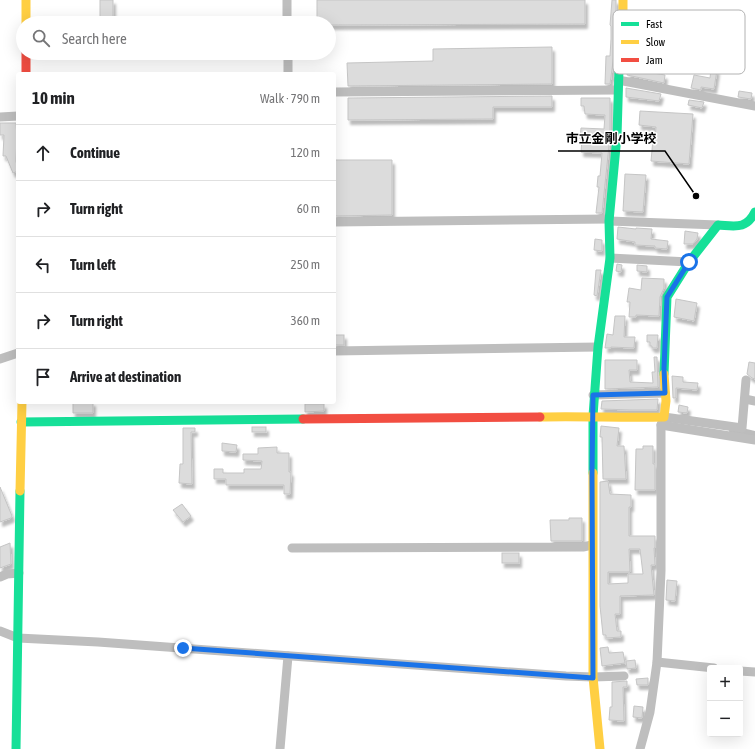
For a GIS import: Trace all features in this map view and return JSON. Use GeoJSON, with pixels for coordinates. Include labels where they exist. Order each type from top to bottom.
{"type":"FeatureCollection","features":[{"type":"Feature","properties":{"kind":"street"},"geometry":{"type":"LineString","coordinates":[[26,0],[26,16]]}},
{"type":"Feature","properties":{"kind":"street"},"geometry":{"type":"LineString","coordinates":[[287,0],[287,16]]}},
{"type":"Feature","properties":{"kind":"street"},"geometry":{"type":"LineString","coordinates":[[26,60],[26,72]]}},
{"type":"Feature","properties":{"kind":"street"},"geometry":{"type":"LineString","coordinates":[[288,60],[288,72]]}},
{"type":"Feature","properties":{"kind":"street"},"geometry":{"type":"LineString","coordinates":[[600,749],[593,678],[592,416],[598,347],[610,258],[610,220],[617,136],[619,74]]}},
{"type":"Feature","properties":{"kind":"street"},"geometry":{"type":"LineString","coordinates":[[618,80],[755,106]]}},
{"type":"Feature","properties":{"kind":"street"},"geometry":{"type":"LineString","coordinates":[[336,92],[618,90]]}},
{"type":"Feature","properties":{"kind":"street"},"geometry":{"type":"LineString","coordinates":[[0,117],[16,116]]}},
{"type":"Feature","properties":{"kind":"street"},"geometry":{"type":"LineString","coordinates":[[336,222],[610,220],[744,226],[749,223],[755,212]]}},
{"type":"Feature","properties":{"kind":"street"},"geometry":{"type":"LineString","coordinates":[[640,749],[650,712],[657,662],[661,571],[662,420],[665,393],[664,368],[667,297],[689,262],[718,225]]}},
{"type":"Feature","properties":{"kind":"street"},"geometry":{"type":"LineString","coordinates":[[610,258],[689,262]]}},
{"type":"Feature","properties":{"kind":"street"},"geometry":{"type":"LineString","coordinates":[[336,351],[598,347]]}},
{"type":"Feature","properties":{"kind":"street"},"geometry":{"type":"LineString","coordinates":[[0,359],[16,354]]}},
{"type":"Feature","properties":{"kind":"street"},"geometry":{"type":"LineString","coordinates":[[21,422],[592,416],[662,420],[742,428],[746,380]]}},
{"type":"Feature","properties":{"kind":"street"},"geometry":{"type":"LineString","coordinates":[[593,395],[665,393]]}},
{"type":"Feature","properties":{"kind":"street"},"geometry":{"type":"LineString","coordinates":[[745,399],[755,401]]}},
{"type":"Feature","properties":{"kind":"street"},"geometry":{"type":"LineString","coordinates":[[16,749],[22,404]]}},
{"type":"Feature","properties":{"kind":"street"},"geometry":{"type":"LineString","coordinates":[[662,420],[755,440]]}},
{"type":"Feature","properties":{"kind":"street"},"geometry":{"type":"LineString","coordinates":[[292,548],[583,547],[592,545]]}},
{"type":"Feature","properties":{"kind":"street"},"geometry":{"type":"LineString","coordinates":[[0,577],[19,572]]}},
{"type":"Feature","properties":{"kind":"street"},"geometry":{"type":"LineString","coordinates":[[0,631],[18,638],[98,642],[593,678],[624,676]]}},
{"type":"Feature","properties":{"kind":"street"},"geometry":{"type":"LineString","coordinates":[[280,749],[288,656]]}},
{"type":"Feature","properties":{"kind":"street"},"geometry":{"type":"LineString","coordinates":[[657,662],[707,667]]}},
{"type":"Feature","properties":{"kind":"street"},"geometry":{"type":"LineString","coordinates":[[743,671],[755,672]]}},
{"type":"Feature","properties":{"kind":"building"},"geometry":{"type":"Polygon","coordinates":[[[100,0],[113,0],[113,16],[100,16],[100,0]]]}},
{"type":"Feature","properties":{"kind":"building"},"geometry":{"type":"Polygon","coordinates":[[[317,0],[585,0],[585,24],[336,25],[336,16],[317,16],[317,0]]]}},
{"type":"Feature","properties":{"kind":"building"},"geometry":{"type":"Polygon","coordinates":[[[612,0],[616,0],[616,10],[613,10],[613,62],[610,84],[605,84],[606,56],[610,56],[612,0]]]}},
{"type":"Feature","properties":{"kind":"building"},"geometry":{"type":"Polygon","coordinates":[[[552,47],[552,84],[348,86],[347,63],[433,61],[433,49],[552,47]]]}},
{"type":"Feature","properties":{"kind":"building"},"geometry":{"type":"Polygon","coordinates":[[[659,74],[665,75],[664,83],[627,75],[659,74]]]}},
{"type":"Feature","properties":{"kind":"building"},"geometry":{"type":"Polygon","coordinates":[[[710,74],[716,74],[714,89],[701,87],[701,90],[691,88],[694,75],[710,78],[710,74]]]}},
{"type":"Feature","properties":{"kind":"building"},"geometry":{"type":"Polygon","coordinates":[[[626,88],[661,94],[659,101],[626,97],[626,88]]]}},
{"type":"Feature","properties":{"kind":"building"},"geometry":{"type":"Polygon","coordinates":[[[739,91],[752,93],[751,99],[738,97],[739,91]]]}},
{"type":"Feature","properties":{"kind":"building"},"geometry":{"type":"Polygon","coordinates":[[[552,96],[552,107],[493,107],[493,119],[348,120],[348,98],[552,96]]]}},
{"type":"Feature","properties":{"kind":"building"},"geometry":{"type":"Polygon","coordinates":[[[581,98],[610,98],[610,136],[602,213],[596,213],[599,187],[597,187],[598,176],[600,176],[602,153],[581,152],[582,139],[580,139],[581,128],[604,129],[605,115],[585,114],[584,106],[581,106],[581,98]]]}},
{"type":"Feature","properties":{"kind":"building"},"geometry":{"type":"Polygon","coordinates":[[[689,100],[704,102],[702,108],[688,105],[689,100]]]}},
{"type":"Feature","properties":{"kind":"building"},"geometry":{"type":"Polygon","coordinates":[[[640,111],[693,114],[689,164],[651,161],[653,139],[655,139],[656,127],[639,125],[640,111]]]}},
{"type":"Feature","properties":{"kind":"building"},"geometry":{"type":"Polygon","coordinates":[[[0,123],[16,123],[16,172],[13,173],[6,156],[3,156],[4,135],[0,135],[0,123]]]}},
{"type":"Feature","properties":{"kind":"building"},"geometry":{"type":"Polygon","coordinates":[[[336,160],[392,160],[392,215],[336,216],[336,160]]]}},
{"type":"Feature","properties":{"kind":"building"},"geometry":{"type":"Polygon","coordinates":[[[625,174],[646,175],[643,212],[623,211],[625,174]]]}},
{"type":"Feature","properties":{"kind":"building"},"geometry":{"type":"Polygon","coordinates":[[[618,227],[652,229],[651,239],[668,241],[667,249],[655,248],[655,246],[635,245],[635,242],[617,239],[618,227]]]}},
{"type":"Feature","properties":{"kind":"building"},"geometry":{"type":"Polygon","coordinates":[[[685,231],[698,233],[697,239],[693,244],[684,244],[685,231]]]}},
{"type":"Feature","properties":{"kind":"building"},"geometry":{"type":"Polygon","coordinates":[[[595,239],[602,240],[602,251],[594,250],[595,239]]]}},
{"type":"Feature","properties":{"kind":"building"},"geometry":{"type":"Polygon","coordinates":[[[617,264],[622,265],[621,272],[616,271],[617,264]]]}},
{"type":"Feature","properties":{"kind":"building"},"geometry":{"type":"Polygon","coordinates":[[[637,265],[647,266],[647,272],[637,271],[637,265]]]}},
{"type":"Feature","properties":{"kind":"building"},"geometry":{"type":"Polygon","coordinates":[[[596,270],[601,270],[597,296],[594,295],[596,270]]]}},
{"type":"Feature","properties":{"kind":"building"},"geometry":{"type":"Polygon","coordinates":[[[642,278],[664,279],[664,288],[660,297],[659,316],[636,315],[636,317],[629,317],[630,302],[627,302],[629,288],[641,290],[642,278]]]}},
{"type":"Feature","properties":{"kind":"building"},"geometry":{"type":"Polygon","coordinates":[[[676,299],[697,303],[694,321],[674,317],[676,299]]]}},
{"type":"Feature","properties":{"kind":"building"},"geometry":{"type":"Polygon","coordinates":[[[615,316],[625,316],[624,337],[635,337],[634,348],[605,348],[607,334],[613,335],[615,316]]]}},
{"type":"Feature","properties":{"kind":"building"},"geometry":{"type":"Polygon","coordinates":[[[336,335],[344,335],[344,345],[336,345],[336,335]]]}},
{"type":"Feature","properties":{"kind":"building"},"geometry":{"type":"Polygon","coordinates":[[[647,335],[658,335],[657,348],[652,348],[652,346],[650,346],[650,342],[647,342],[647,335]]]}},
{"type":"Feature","properties":{"kind":"building"},"geometry":{"type":"Polygon","coordinates":[[[654,357],[657,357],[658,387],[605,389],[605,360],[637,360],[637,370],[629,370],[630,382],[653,383],[652,372],[655,372],[654,357]]]}},
{"type":"Feature","properties":{"kind":"building"},"geometry":{"type":"Polygon","coordinates":[[[749,362],[755,363],[755,379],[747,374],[749,362]]]}},
{"type":"Feature","properties":{"kind":"building"},"geometry":{"type":"Polygon","coordinates":[[[672,376],[683,377],[683,382],[698,383],[697,390],[676,388],[676,398],[673,398],[672,376]]]}},
{"type":"Feature","properties":{"kind":"building"},"geometry":{"type":"Polygon","coordinates":[[[658,399],[657,410],[601,409],[602,401],[658,399]]]}},
{"type":"Feature","properties":{"kind":"building"},"geometry":{"type":"Polygon","coordinates":[[[73,404],[93,404],[93,413],[73,413],[73,404]]]}},
{"type":"Feature","properties":{"kind":"building"},"geometry":{"type":"Polygon","coordinates":[[[305,404],[324,404],[324,411],[305,412],[305,404]]]}},
{"type":"Feature","properties":{"kind":"building"},"geometry":{"type":"Polygon","coordinates":[[[679,405],[688,407],[687,413],[678,412],[679,405]]]}},
{"type":"Feature","properties":{"kind":"building"},"geometry":{"type":"Polygon","coordinates":[[[601,426],[619,428],[617,446],[624,446],[626,479],[603,479],[602,437],[600,437],[601,426]]]}},
{"type":"Feature","properties":{"kind":"building"},"geometry":{"type":"Polygon","coordinates":[[[252,427],[266,427],[266,432],[252,432],[252,427]]]}},
{"type":"Feature","properties":{"kind":"building"},"geometry":{"type":"Polygon","coordinates":[[[183,428],[195,428],[195,432],[191,432],[192,484],[179,483],[180,464],[183,464],[183,428]]]}},
{"type":"Feature","properties":{"kind":"building"},"geometry":{"type":"Polygon","coordinates":[[[222,443],[237,445],[236,452],[222,451],[222,443]]]}},
{"type":"Feature","properties":{"kind":"building"},"geometry":{"type":"Polygon","coordinates":[[[643,446],[653,446],[655,490],[635,490],[636,449],[643,449],[643,446]]]}},
{"type":"Feature","properties":{"kind":"building"},"geometry":{"type":"Polygon","coordinates":[[[277,447],[277,453],[289,453],[289,472],[291,472],[290,494],[284,494],[284,485],[226,485],[226,479],[214,479],[214,469],[223,469],[223,473],[244,473],[244,469],[261,469],[262,461],[243,460],[243,454],[258,454],[258,448],[277,447]]]}},
{"type":"Feature","properties":{"kind":"building"},"geometry":{"type":"Polygon","coordinates":[[[608,481],[610,494],[631,495],[631,507],[629,507],[629,536],[655,536],[655,565],[651,565],[654,595],[620,596],[620,614],[615,614],[617,631],[621,631],[621,637],[606,638],[606,635],[603,635],[600,606],[600,482],[608,481]],[[629,549],[630,572],[608,572],[608,584],[628,583],[628,574],[643,574],[640,549],[629,549]]]}},
{"type":"Feature","properties":{"kind":"building"},"geometry":{"type":"Polygon","coordinates":[[[0,487],[12,516],[11,518],[0,522],[0,487]]]}},
{"type":"Feature","properties":{"kind":"building"},"geometry":{"type":"Polygon","coordinates":[[[182,504],[191,516],[183,522],[173,510],[182,504]]]}},
{"type":"Feature","properties":{"kind":"building"},"geometry":{"type":"Polygon","coordinates":[[[569,518],[582,518],[582,541],[551,541],[550,520],[569,520],[569,518]]]}},
{"type":"Feature","properties":{"kind":"building"},"geometry":{"type":"Polygon","coordinates":[[[10,543],[11,564],[0,568],[0,547],[10,543]]]}},
{"type":"Feature","properties":{"kind":"building"},"geometry":{"type":"Polygon","coordinates":[[[502,553],[519,553],[519,563],[502,563],[502,553]]]}},
{"type":"Feature","properties":{"kind":"building"},"geometry":{"type":"Polygon","coordinates":[[[667,580],[677,581],[675,601],[666,600],[667,580]]]}},
{"type":"Feature","properties":{"kind":"building"},"geometry":{"type":"Polygon","coordinates":[[[608,647],[609,653],[623,652],[625,663],[602,666],[600,648],[608,647]]]}},
{"type":"Feature","properties":{"kind":"building"},"geometry":{"type":"Polygon","coordinates":[[[635,660],[636,668],[627,669],[626,661],[635,660]]]}},
{"type":"Feature","properties":{"kind":"building"},"geometry":{"type":"Polygon","coordinates":[[[648,678],[648,685],[637,685],[636,679],[648,678]]]}},
{"type":"Feature","properties":{"kind":"building"},"geometry":{"type":"Polygon","coordinates":[[[627,681],[627,687],[623,687],[624,721],[609,720],[610,707],[612,707],[612,682],[627,681]]]}},
{"type":"Feature","properties":{"kind":"building"},"geometry":{"type":"Polygon","coordinates":[[[634,706],[643,707],[642,718],[633,717],[634,706]]]}},
{"type":"Feature","properties":{"kind":"waterway"},"geometry":{"type":"LineString","coordinates":[[733,430],[755,435]]}},
{"type":"Feature","properties":{"kind":"traffic: fast"},"geometry":{"type":"LineString","coordinates":[[593,473],[593,416],[598,347],[610,258],[609,221],[617,136],[619,74]]}},
{"type":"Feature","properties":{"kind":"traffic: fast"},"geometry":{"type":"LineString","coordinates":[[664,374],[667,297],[689,262],[718,225],[740,226],[748,222],[755,212]]}},
{"type":"Feature","properties":{"kind":"traffic: fast"},"geometry":{"type":"LineString","coordinates":[[21,422],[303,419]]}},
{"type":"Feature","properties":{"kind":"traffic: fast"},"geometry":{"type":"LineString","coordinates":[[16,749],[20,491]]}},
{"type":"Feature","properties":{"kind":"traffic: slow"},"geometry":{"type":"LineString","coordinates":[[26,0],[26,16]]}},
{"type":"Feature","properties":{"kind":"traffic: slow"},"geometry":{"type":"LineString","coordinates":[[623,0],[623,10]]}},
{"type":"Feature","properties":{"kind":"traffic: slow"},"geometry":{"type":"LineString","coordinates":[[540,417],[664,417],[666,401],[664,374]]}},
{"type":"Feature","properties":{"kind":"traffic: slow"},"geometry":{"type":"LineString","coordinates":[[20,491],[22,404]]}},
{"type":"Feature","properties":{"kind":"traffic: slow"},"geometry":{"type":"LineString","coordinates":[[593,473],[593,677],[600,749]]}},
{"type":"Feature","properties":{"kind":"traffic: jam"},"geometry":{"type":"LineString","coordinates":[[26,60],[26,72]]}},
{"type":"Feature","properties":{"kind":"traffic: jam"},"geometry":{"type":"LineString","coordinates":[[303,419],[540,417]]}},
{"type":"Feature","properties":{"kind":"place","name":"市立金剛小学校"},"geometry":{"type":"Point","coordinates":[696,196]}},
{"type":"Feature","properties":{"kind":"route"},"geometry":{"type":"LineString","coordinates":[[183,648],[593,678],[593,395],[665,393],[664,368],[667,297],[689,262]]}}]}
